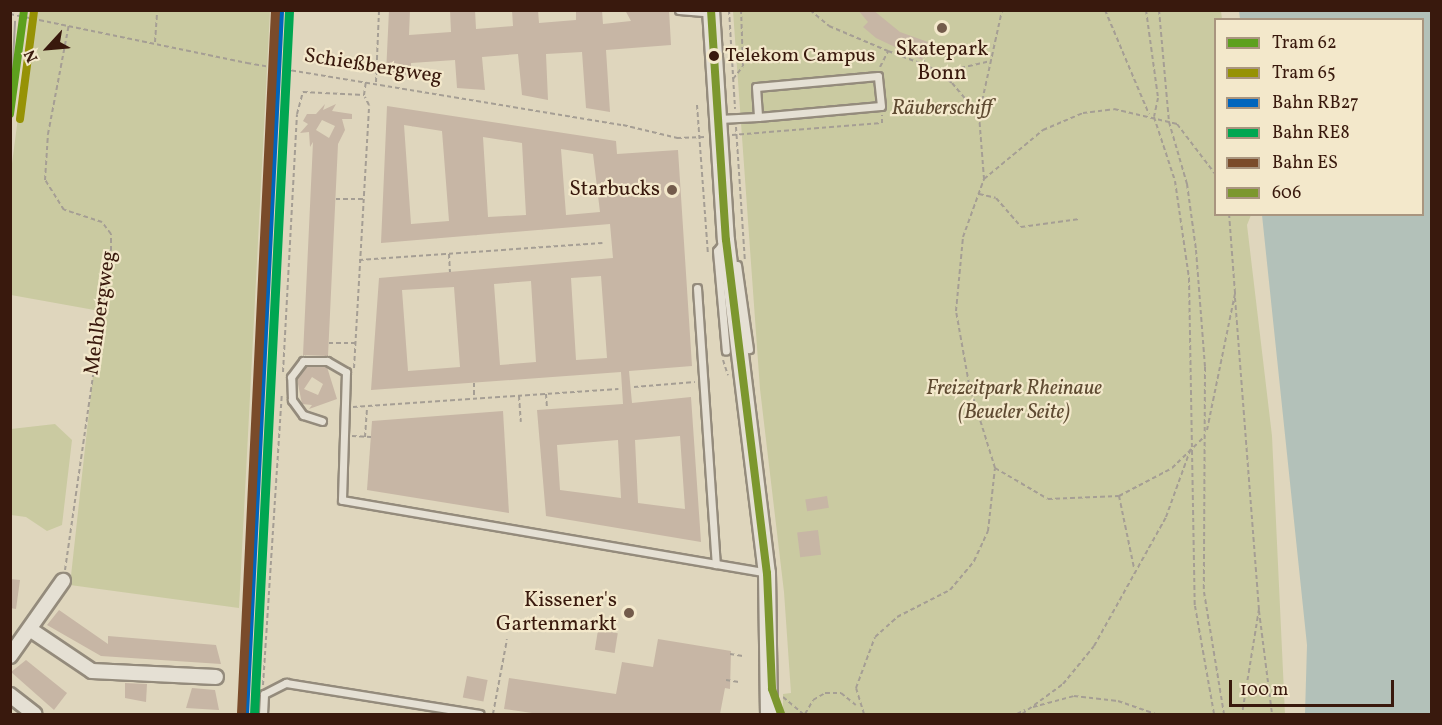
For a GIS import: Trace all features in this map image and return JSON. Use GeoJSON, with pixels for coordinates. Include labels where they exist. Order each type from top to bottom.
{"type":"FeatureCollection","features":[{"type":"Feature","properties":{"kind":"street"},"geometry":{"type":"LineString","coordinates":[[712,12],[726,240],[767,573],[772,689],[769,714]]}},
{"type":"Feature","properties":{"kind":"street"},"geometry":{"type":"LineString","coordinates":[[10,656],[31,630],[63,582]]}},
{"type":"Feature","properties":{"kind":"street"},"geometry":{"type":"LineString","coordinates":[[31,630],[92,671],[216,677]]}},
{"type":"Feature","properties":{"kind":"street"},"geometry":{"type":"LineString","coordinates":[[772,689],[781,714]]}},
{"type":"Feature","properties":{"kind":"street"},"geometry":{"type":"LineString","coordinates":[[10,695],[34,714]]}},
{"type":"Feature","properties":{"kind":"lane"},"geometry":{"type":"LineString","coordinates":[[679,10],[712,12]]}},
{"type":"Feature","properties":{"kind":"lane"},"geometry":{"type":"LineString","coordinates":[[717,120],[758,117],[881,106],[878,76],[756,87],[758,117]]}},
{"type":"Feature","properties":{"kind":"lane"},"geometry":{"type":"LineString","coordinates":[[724,353],[717,251],[726,240],[735,249],[749,349]]}},
{"type":"Feature","properties":{"kind":"lane"},"geometry":{"type":"LineString","coordinates":[[697,288],[716,564]]}},
{"type":"Feature","properties":{"kind":"lane"},"geometry":{"type":"LineString","coordinates":[[322,421],[303,415],[292,400],[289,384],[298,365],[336,364],[346,372],[349,385],[342,500],[767,573]]}},
{"type":"Feature","properties":{"kind":"lane"},"geometry":{"type":"LineString","coordinates":[[263,714],[264,694],[286,683],[480,714]]}},
{"type":"Feature","properties":{"kind":"path"},"geometry":{"type":"LineString","coordinates":[[28,16],[29,10]]}},
{"type":"Feature","properties":{"kind":"path"},"geometry":{"type":"LineString","coordinates":[[155,42],[157,10]]}},
{"type":"Feature","properties":{"kind":"path"},"geometry":{"type":"LineString","coordinates":[[376,82],[379,10]]}},
{"type":"Feature","properties":{"kind":"path"},"geometry":{"type":"LineString","coordinates":[[729,10],[735,118]]}},
{"type":"Feature","properties":{"kind":"path"},"geometry":{"type":"LineString","coordinates":[[733,79],[743,66],[741,10]]}},
{"type":"Feature","properties":{"kind":"path"},"geometry":{"type":"LineString","coordinates":[[810,10],[830,26],[923,64],[939,73],[979,115]]}},
{"type":"Feature","properties":{"kind":"path"},"geometry":{"type":"LineString","coordinates":[[857,707],[859,671],[874,638],[897,617],[950,590],[974,561],[988,531],[995,468],[969,384],[956,311],[963,237],[984,178],[979,115],[1002,10]]}},
{"type":"Feature","properties":{"kind":"path"},"geometry":{"type":"LineString","coordinates":[[1104,10],[1149,114]]}},
{"type":"Feature","properties":{"kind":"path"},"geometry":{"type":"LineString","coordinates":[[1146,10],[1158,98],[1154,117],[1175,181],[1186,258],[1195,606],[1214,714]]}},
{"type":"Feature","properties":{"kind":"path"},"geometry":{"type":"LineString","coordinates":[[1159,10],[1169,122],[1187,184],[1196,250],[1206,435],[1204,592],[1224,714]]}},
{"type":"Feature","properties":{"kind":"path","name":"Schießbergweg"},"geometry":{"type":"LineString","coordinates":[[10,14],[678,138],[696,137]]}},
{"type":"Feature","properties":{"kind":"path","name":"Mehlbergweg"},"geometry":{"type":"LineString","coordinates":[[63,582],[111,250],[111,234],[102,222],[64,210],[45,180],[48,135],[69,24]]}},
{"type":"Feature","properties":{"kind":"path"},"geometry":{"type":"LineString","coordinates":[[923,64],[929,46]]}},
{"type":"Feature","properties":{"kind":"path"},"geometry":{"type":"LineString","coordinates":[[878,76],[888,51]]}},
{"type":"Feature","properties":{"kind":"path"},"geometry":{"type":"LineString","coordinates":[[939,73],[991,61]]}},
{"type":"Feature","properties":{"kind":"path"},"geometry":{"type":"LineString","coordinates":[[349,385],[356,343],[369,105],[364,96],[366,81]]}},
{"type":"Feature","properties":{"kind":"path"},"geometry":{"type":"LineString","coordinates":[[264,694],[297,114],[303,92],[364,96]]}},
{"type":"Feature","properties":{"kind":"path"},"geometry":{"type":"LineString","coordinates":[[697,105],[696,137],[709,257]]}},
{"type":"Feature","properties":{"kind":"path"},"geometry":{"type":"LineString","coordinates":[[736,135],[882,123],[881,106]]}},
{"type":"Feature","properties":{"kind":"path"},"geometry":{"type":"LineString","coordinates":[[984,178],[1023,143],[1062,120],[1114,109],[1149,114],[1177,124],[1214,174]]}},
{"type":"Feature","properties":{"kind":"path"},"geometry":{"type":"LineString","coordinates":[[979,194],[996,198],[1021,227],[1079,219]]}},
{"type":"Feature","properties":{"kind":"path"},"geometry":{"type":"LineString","coordinates":[[336,199],[363,199]]}},
{"type":"Feature","properties":{"kind":"path"},"geometry":{"type":"LineString","coordinates":[[1229,216],[1259,609],[1272,714]]}},
{"type":"Feature","properties":{"kind":"path"},"geometry":{"type":"LineString","coordinates":[[359,261],[602,243]]}},
{"type":"Feature","properties":{"kind":"path"},"geometry":{"type":"LineString","coordinates":[[449,254],[450,272]]}},
{"type":"Feature","properties":{"kind":"path"},"geometry":{"type":"LineString","coordinates":[[995,468],[1048,499],[1119,496],[1172,468],[1192,445],[1206,435],[1235,292]]}},
{"type":"Feature","properties":{"kind":"path"},"geometry":{"type":"LineString","coordinates":[[329,343],[356,343]]}},
{"type":"Feature","properties":{"kind":"path"},"geometry":{"type":"LineString","coordinates":[[724,353],[729,382]]}},
{"type":"Feature","properties":{"kind":"path"},"geometry":{"type":"LineString","coordinates":[[634,387],[704,382]]}},
{"type":"Feature","properties":{"kind":"path"},"geometry":{"type":"LineString","coordinates":[[474,383],[474,398]]}},
{"type":"Feature","properties":{"kind":"path"},"geometry":{"type":"LineString","coordinates":[[347,407],[618,389]]}},
{"type":"Feature","properties":{"kind":"path"},"geometry":{"type":"LineString","coordinates":[[546,394],[547,409]]}},
{"type":"Feature","properties":{"kind":"path"},"geometry":{"type":"LineString","coordinates":[[519,396],[520,422]]}},
{"type":"Feature","properties":{"kind":"path"},"geometry":{"type":"LineString","coordinates":[[365,437],[367,406]]}},
{"type":"Feature","properties":{"kind":"path"},"geometry":{"type":"LineString","coordinates":[[346,436],[371,437]]}},
{"type":"Feature","properties":{"kind":"path"},"geometry":{"type":"LineString","coordinates":[[1023,714],[1080,664],[1134,568],[1166,517],[1192,445]]}},
{"type":"Feature","properties":{"kind":"path"},"geometry":{"type":"LineString","coordinates":[[1119,496],[1134,568]]}},
{"type":"Feature","properties":{"kind":"path"},"geometry":{"type":"LineString","coordinates":[[1242,714],[1259,609]]}},
{"type":"Feature","properties":{"kind":"path"},"geometry":{"type":"LineString","coordinates":[[493,714],[507,639]]}},
{"type":"Feature","properties":{"kind":"path"},"geometry":{"type":"LineString","coordinates":[[730,654],[743,656]]}},
{"type":"Feature","properties":{"kind":"path"},"geometry":{"type":"LineString","coordinates":[[726,680],[740,682]]}},
{"type":"Feature","properties":{"kind":"path"},"geometry":{"type":"LineString","coordinates":[[772,689],[804,714],[817,697],[833,692],[857,707],[862,714]]}},
{"type":"Feature","properties":{"kind":"path"},"geometry":{"type":"LineString","coordinates":[[1017,714],[1074,696],[1118,701],[1155,714]]}},
{"type":"Feature","properties":{"kind":"green space"},"geometry":{"type":"Polygon","coordinates":[[[32,11],[270,11],[239,608],[70,585],[100,311],[11,295],[11,171],[32,11]]]}},
{"type":"Feature","properties":{"kind":"green space","name":"Freizeitpark Rheinaue (Beueler Seite)"},"geometry":{"type":"Polygon","coordinates":[[[733,11],[1221,11],[1222,18],[1214,18],[1214,216],[1251,216],[1247,225],[1272,436],[1285,714],[783,714],[783,694],[791,693],[784,592],[760,389],[733,11]]]}},
{"type":"Feature","properties":{"kind":"green space"},"geometry":{"type":"Polygon","coordinates":[[[55,424],[72,440],[62,525],[47,531],[26,517],[11,515],[11,429],[55,424]]]}},
{"type":"Feature","properties":{"kind":"shaded area"},"geometry":{"type":"Polygon","coordinates":[[[1239,11],[1431,11],[1431,714],[1305,714],[1307,645],[1262,216],[1424,216],[1424,18],[1240,18],[1239,11]]]}},
{"type":"Feature","properties":{"kind":"building"},"geometry":{"type":"Polygon","coordinates":[[[389,10],[410,10],[409,35],[451,32],[450,10],[475,10],[476,29],[513,26],[512,10],[538,10],[539,23],[576,20],[576,10],[602,10],[603,24],[631,21],[625,10],[669,10],[671,45],[606,50],[610,112],[586,108],[582,52],[546,54],[548,100],[522,95],[518,54],[482,57],[485,90],[457,88],[455,60],[411,63],[411,77],[386,74],[389,10]]]}},
{"type":"Feature","properties":{"kind":"building"},"geometry":{"type":"Polygon","coordinates":[[[858,10],[873,10],[900,32],[928,42],[922,60],[876,38],[863,27],[868,22],[858,10]]]}},
{"type":"Feature","properties":{"kind":"building"},"geometry":{"type":"Polygon","coordinates":[[[325,104],[323,110],[336,104],[332,111],[352,114],[352,119],[342,119],[345,130],[338,144],[328,356],[303,355],[313,142],[310,147],[309,132],[300,133],[308,124],[303,121],[307,114],[316,114],[325,104]],[[322,120],[316,130],[329,138],[335,126],[322,120]]]}},
{"type":"Feature","properties":{"kind":"building"},"geometry":{"type":"Polygon","coordinates":[[[387,106],[616,141],[617,154],[678,150],[692,366],[629,371],[632,403],[691,397],[701,542],[546,516],[537,410],[623,404],[621,372],[371,390],[379,278],[613,258],[610,224],[381,243],[387,106]],[[404,125],[411,224],[449,221],[442,131],[404,125]],[[483,137],[488,217],[526,215],[522,143],[483,137]],[[561,149],[566,215],[600,212],[593,154],[561,149]],[[601,276],[571,278],[576,360],[607,358],[601,276]],[[531,281],[494,284],[500,365],[536,362],[531,281]],[[454,287],[402,290],[408,371],[460,367],[454,287]],[[680,436],[635,440],[638,503],[685,509],[680,436]],[[618,440],[557,445],[560,490],[621,498],[618,440]]]}},
{"type":"Feature","properties":{"kind":"building"},"geometry":{"type":"Polygon","coordinates":[[[306,367],[327,367],[337,399],[309,409],[312,405],[302,404],[297,379],[306,367]],[[312,377],[304,389],[318,395],[323,384],[312,377]]]}},
{"type":"Feature","properties":{"kind":"building"},"geometry":{"type":"Polygon","coordinates":[[[503,411],[509,513],[367,490],[372,421],[503,411]]]}},
{"type":"Feature","properties":{"kind":"building"},"geometry":{"type":"Polygon","coordinates":[[[827,496],[829,508],[807,511],[805,499],[827,496]]]}},
{"type":"Feature","properties":{"kind":"building"},"geometry":{"type":"Polygon","coordinates":[[[818,530],[821,555],[800,557],[797,533],[818,530]]]}},
{"type":"Feature","properties":{"kind":"building"},"geometry":{"type":"Polygon","coordinates":[[[10,579],[20,580],[16,609],[10,608],[10,579]]]}},
{"type":"Feature","properties":{"kind":"building"},"geometry":{"type":"Polygon","coordinates":[[[59,610],[108,644],[108,636],[216,645],[221,664],[101,656],[47,625],[59,610]]]}},
{"type":"Feature","properties":{"kind":"building"},"geometry":{"type":"Polygon","coordinates":[[[598,630],[618,633],[615,653],[595,650],[598,630]]]}},
{"type":"Feature","properties":{"kind":"building"},"geometry":{"type":"Polygon","coordinates":[[[658,639],[731,651],[730,689],[725,688],[720,714],[539,714],[504,709],[509,678],[616,694],[622,662],[653,667],[658,639]]]}},
{"type":"Feature","properties":{"kind":"building"},"geometry":{"type":"Polygon","coordinates":[[[26,660],[67,693],[54,710],[11,672],[26,660]]]}},
{"type":"Feature","properties":{"kind":"building"},"geometry":{"type":"Polygon","coordinates":[[[467,676],[488,680],[483,702],[463,698],[467,676]]]}},
{"type":"Feature","properties":{"kind":"building"},"geometry":{"type":"Polygon","coordinates":[[[125,683],[147,684],[146,702],[125,698],[125,683]]]}},
{"type":"Feature","properties":{"kind":"building"},"geometry":{"type":"Polygon","coordinates":[[[192,688],[215,690],[219,710],[186,708],[192,688]]]}},
{"type":"Feature","properties":{"kind":"tram line","name":"62"},"geometry":{"type":"LineString","coordinates":[[10,114],[24,10]]}},
{"type":"Feature","properties":{"kind":"tram line","name":"65"},"geometry":{"type":"LineString","coordinates":[[20,119],[34,11]]}},
{"type":"Feature","properties":{"kind":"tram line"},"geometry":{"type":"LineString","coordinates":[[10,118],[15,22]]}},
{"type":"Feature","properties":{"kind":"rail line","name":"ES"},"geometry":{"type":"LineString","coordinates":[[241,713],[275,10]]}},
{"type":"Feature","properties":{"kind":"rail line","name":"RB27"},"geometry":{"type":"LineString","coordinates":[[244,714],[279,10]]}},
{"type":"Feature","properties":{"kind":"rail line","name":"RE8"},"geometry":{"type":"LineString","coordinates":[[254,714],[289,11]]}},
{"type":"Feature","properties":{"kind":"transit line","name":"606"},"geometry":{"type":"LineString","coordinates":[[711,10],[726,240],[767,573],[772,689],[781,714]]}},
{"type":"Feature","properties":{"kind":"place","name":"Skatepark Bonn"},"geometry":{"type":"Point","coordinates":[942,28]}},
{"type":"Feature","properties":{"kind":"place","name":"Telekom Campus"},"geometry":{"type":"Point","coordinates":[714,56]}},
{"type":"Feature","properties":{"kind":"place","name":"Starbucks"},"geometry":{"type":"Point","coordinates":[672,190]}},
{"type":"Feature","properties":{"kind":"place","name":"Kissener's Gartenmarkt"},"geometry":{"type":"Point","coordinates":[629,613]}},
{"type":"Feature","properties":{"kind":"park label","name":"Räuberschiff"},"geometry":{"type":"Point","coordinates":[942,109]}}]}
